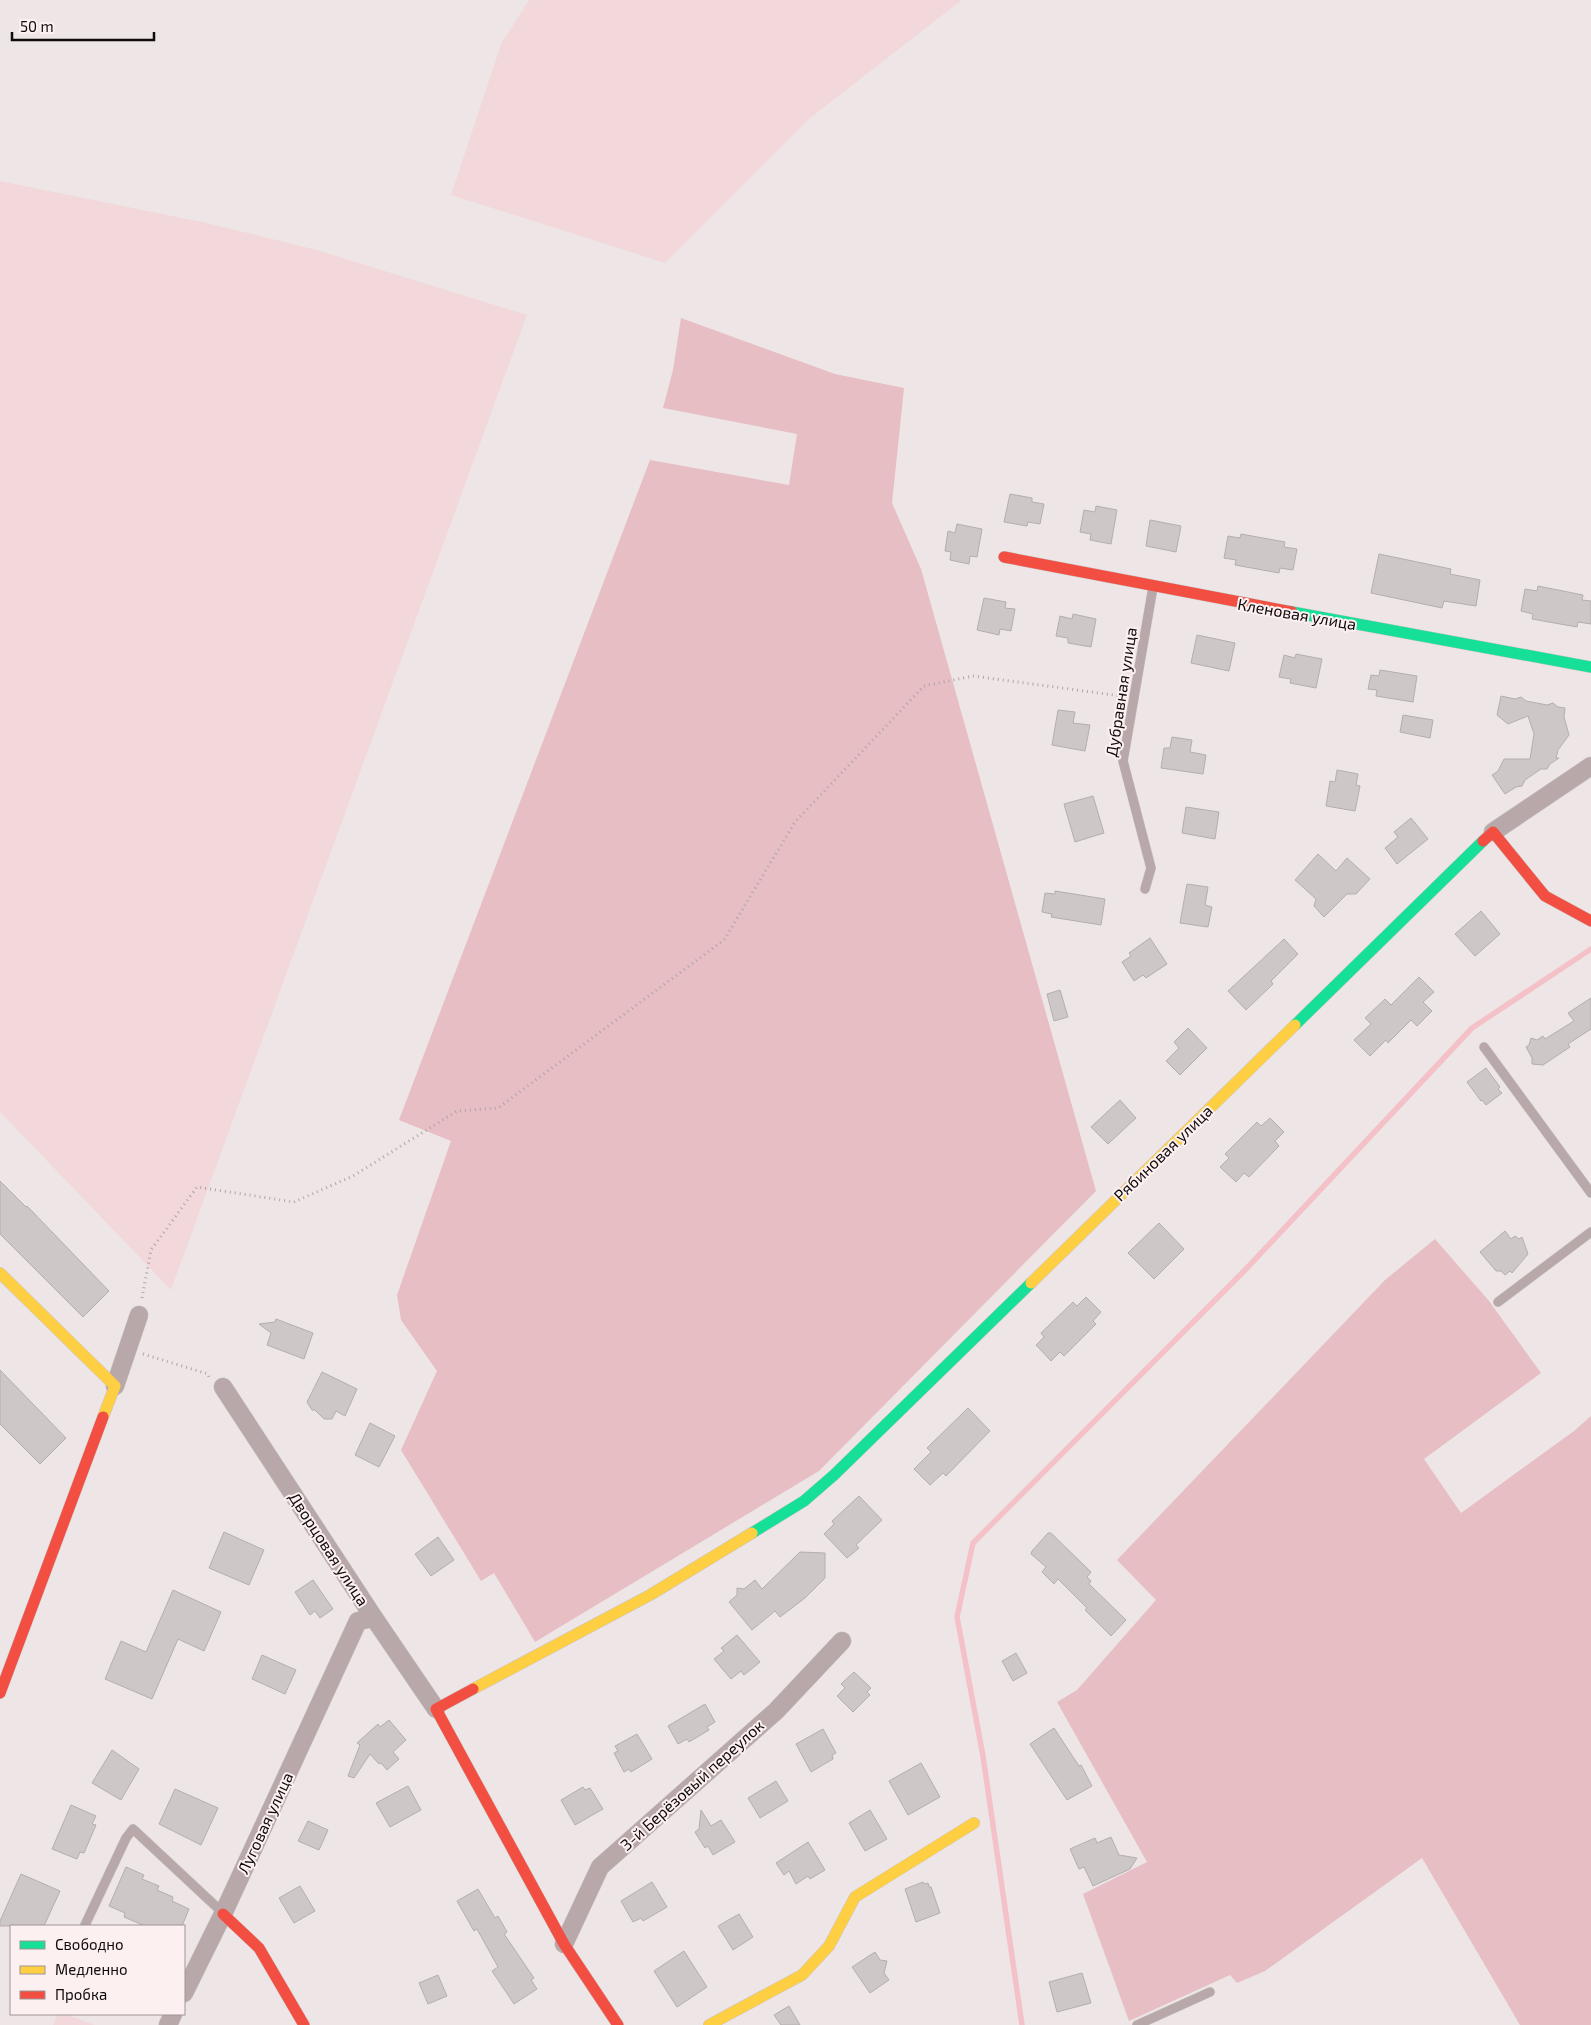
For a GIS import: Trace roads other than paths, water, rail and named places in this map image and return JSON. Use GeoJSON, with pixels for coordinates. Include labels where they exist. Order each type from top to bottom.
{"type":"FeatureCollection","features":[{"type":"Feature","properties":{"kind":"street","name":"Кленовая улица"},"geometry":{"type":"LineString","coordinates":[[1004,557],[1153,587],[1591,667]]}},
{"type":"Feature","properties":{"kind":"street","name":"Рябиновая улица"},"geometry":{"type":"LineString","coordinates":[[436,1709],[650,1595],[804,1501],[834,1475],[1493,832],[1591,766]]}},
{"type":"Feature","properties":{"kind":"street"},"geometry":{"type":"LineString","coordinates":[[1493,832],[1545,896],[1591,921]]}},
{"type":"Feature","properties":{"kind":"street"},"geometry":{"type":"LineString","coordinates":[[0,1273],[115,1386]]}},
{"type":"Feature","properties":{"kind":"street"},"geometry":{"type":"LineString","coordinates":[[0,1693],[115,1386],[139,1315]]}},
{"type":"Feature","properties":{"kind":"street","name":"Дворцовая улица"},"geometry":{"type":"LineString","coordinates":[[223,1387],[374,1618],[436,1709]]}},
{"type":"Feature","properties":{"kind":"street","name":"Луговая улица"},"geometry":{"type":"LineString","coordinates":[[223,1914],[358,1620],[374,1618]]}},
{"type":"Feature","properties":{"kind":"street","name":"3-й Берёзовый переулок"},"geometry":{"type":"LineString","coordinates":[[564,1944],[600,1867],[776,1711],[842,1641]]}},
{"type":"Feature","properties":{"kind":"street"},"geometry":{"type":"LineString","coordinates":[[436,1709],[564,1944],[618,2025]]}},
{"type":"Feature","properties":{"kind":"street"},"geometry":{"type":"LineString","coordinates":[[709,2025],[802,1975],[829,1946],[855,1897],[974,1823]]}},
{"type":"Feature","properties":{"kind":"street"},"geometry":{"type":"LineString","coordinates":[[185,1991],[223,1914],[259,1948],[304,2025]]}},
{"type":"Feature","properties":{"kind":"lane","name":"Дубравная улица"},"geometry":{"type":"LineString","coordinates":[[1145,888],[1151,868],[1124,761],[1153,587]]}},
{"type":"Feature","properties":{"kind":"lane"},"geometry":{"type":"LineString","coordinates":[[1484,1047],[1591,1193]]}},
{"type":"Feature","properties":{"kind":"lane"},"geometry":{"type":"LineString","coordinates":[[1498,1302],[1591,1232]]}},
{"type":"Feature","properties":{"kind":"lane"},"geometry":{"type":"LineString","coordinates":[[85,1925],[126,1838],[133,1829],[223,1914]]}},
{"type":"Feature","properties":{"kind":"lane"},"geometry":{"type":"LineString","coordinates":[[1137,2025],[1210,1992]]}},
{"type":"Feature","properties":{"kind":"waterway"},"geometry":{"type":"LineString","coordinates":[[1022,2025],[983,1756],[957,1617],[973,1543],[1247,1268],[1472,1028],[1591,949]]}}]}
